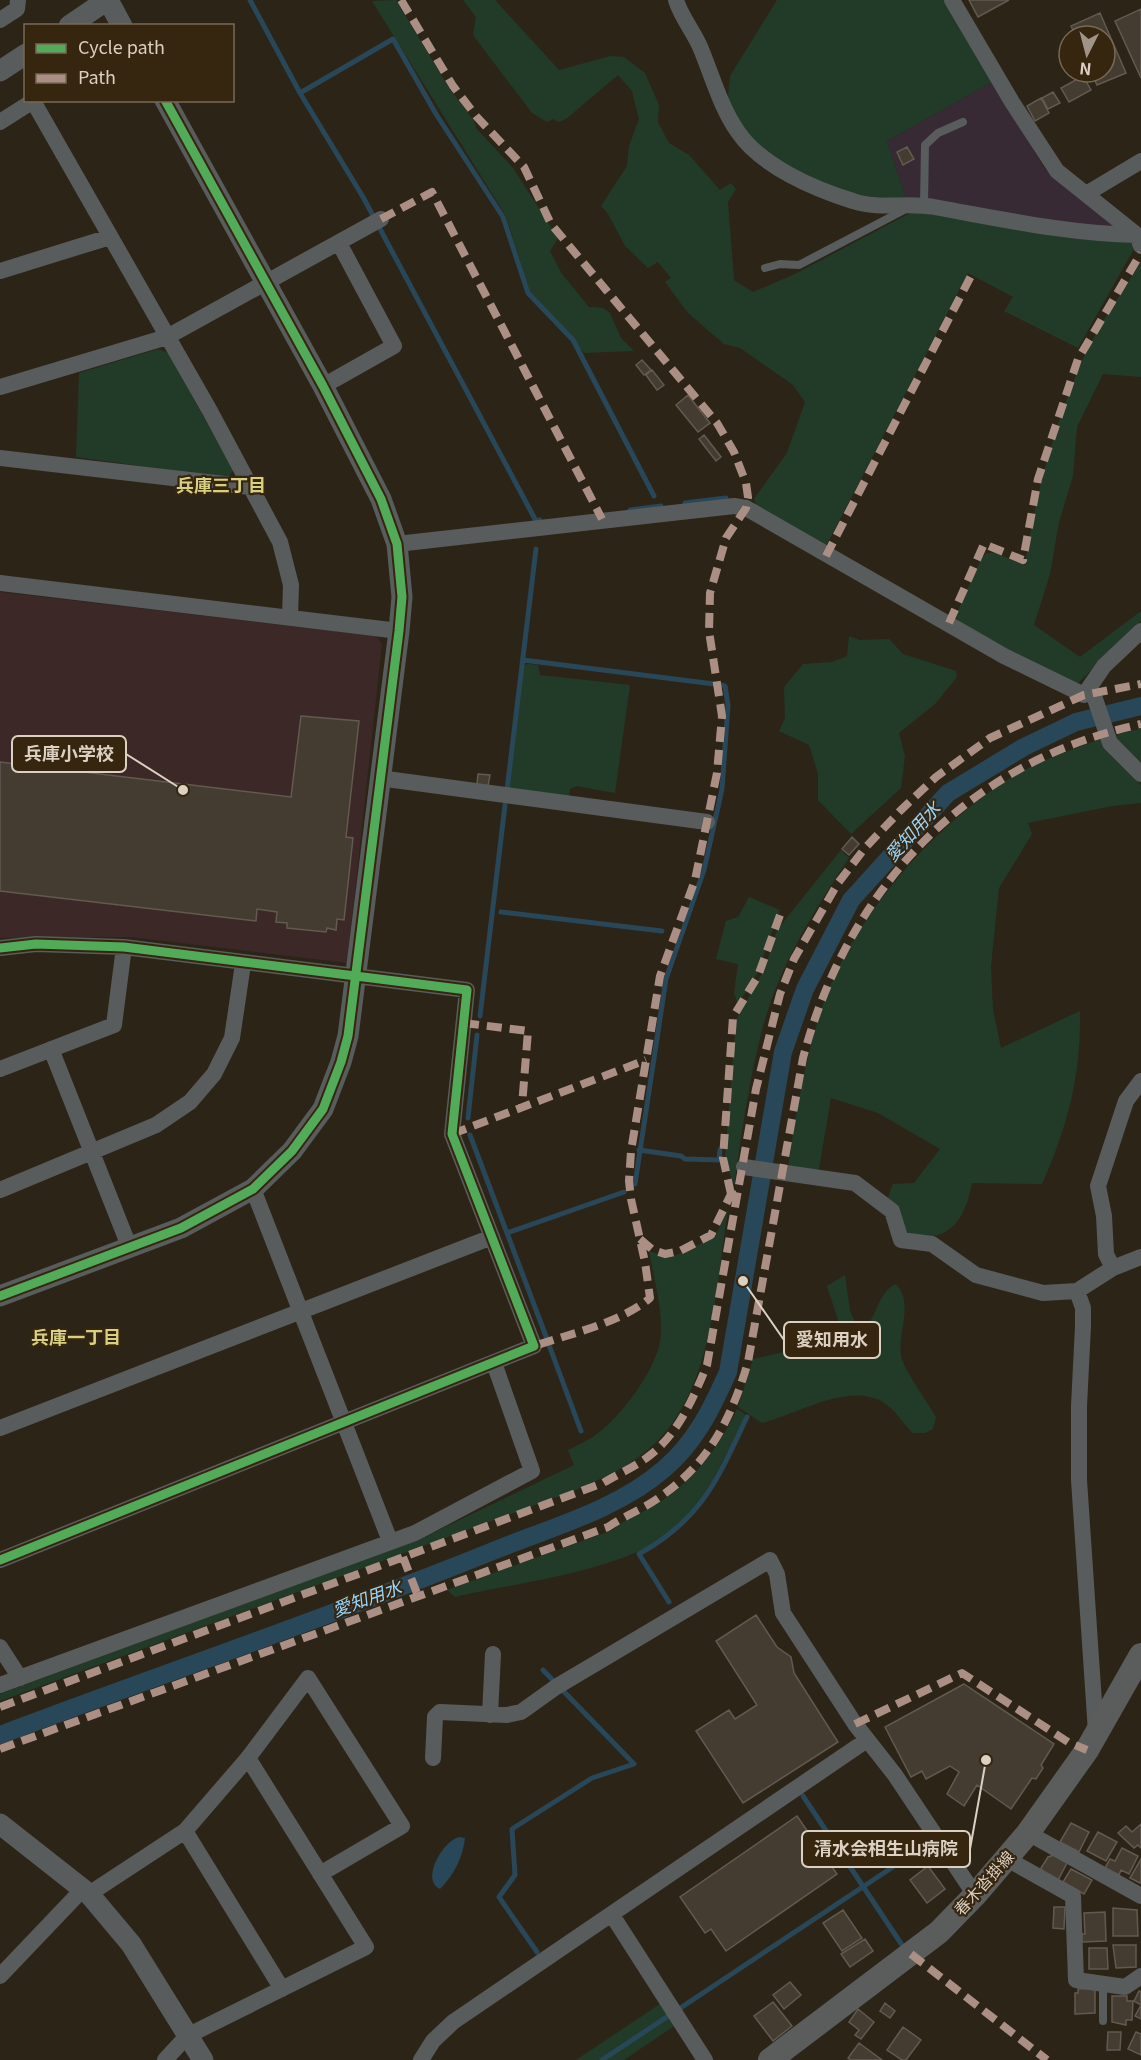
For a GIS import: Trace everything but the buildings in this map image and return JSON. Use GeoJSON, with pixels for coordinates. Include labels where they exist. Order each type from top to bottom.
{"type":"FeatureCollection","features":[{"type":"Feature","properties":{"kind":"main road","name":"春木沓掛線"},"geometry":{"type":"LineString","coordinates":[[770,2060],[939,1932],[975,1895],[1028,1833],[1087,1750],[1141,1655]]}},
{"type":"Feature","properties":{"kind":"street"},"geometry":{"type":"LineString","coordinates":[[0,20],[17,9],[18,0]]}},
{"type":"Feature","properties":{"kind":"street"},"geometry":{"type":"LineString","coordinates":[[72,24],[108,0],[121,24]]}},
{"type":"Feature","properties":{"kind":"street"},"geometry":{"type":"LineString","coordinates":[[676,0],[696,36],[736,129],[762,159],[854,202],[885,206],[918,205],[1040,226],[1101,234],[1140,236]]}},
{"type":"Feature","properties":{"kind":"street"},"geometry":{"type":"LineString","coordinates":[[952,0],[1012,102],[1057,171],[1140,236]]}},
{"type":"Feature","properties":{"kind":"street"},"geometry":{"type":"LineString","coordinates":[[0,71],[24,55]]}},
{"type":"Feature","properties":{"kind":"street"},"geometry":{"type":"LineString","coordinates":[[0,122],[31,102]]}},
{"type":"Feature","properties":{"kind":"street"},"geometry":{"type":"LineString","coordinates":[[34,102],[210,411],[280,542],[291,585],[290,618]]}},
{"type":"Feature","properties":{"kind":"street"},"geometry":{"type":"LineString","coordinates":[[0,1296],[181,1228],[253,1189],[298,1144],[323,1109],[346,1045],[357,978],[399,631],[402,597],[397,544],[381,499],[323,386],[264,283],[166,102]]}},
{"type":"Feature","properties":{"kind":"street"},"geometry":{"type":"LineString","coordinates":[[1086,194],[1141,161]]}},
{"type":"Feature","properties":{"kind":"street"},"geometry":{"type":"LineString","coordinates":[[0,387],[167,337],[376,222]]}},
{"type":"Feature","properties":{"kind":"street"},"geometry":{"type":"LineString","coordinates":[[0,270],[110,237]]}},
{"type":"Feature","properties":{"kind":"street"},"geometry":{"type":"LineString","coordinates":[[323,386],[393,346],[339,243]]}},
{"type":"Feature","properties":{"kind":"street"},"geometry":{"type":"LineString","coordinates":[[0,458],[250,487]]}},
{"type":"Feature","properties":{"kind":"street"},"geometry":{"type":"LineString","coordinates":[[397,544],[602,519],[734,506],[747,508],[1004,656],[1084,695],[1104,666],[1141,631]]}},
{"type":"Feature","properties":{"kind":"street"},"geometry":{"type":"LineString","coordinates":[[0,583],[399,631]]}},
{"type":"Feature","properties":{"kind":"street"},"geometry":{"type":"LineString","coordinates":[[1093,693],[1110,743],[1141,774]]}},
{"type":"Feature","properties":{"kind":"street"},"geometry":{"type":"LineString","coordinates":[[380,778],[707,822]]}},
{"type":"Feature","properties":{"kind":"street"},"geometry":{"type":"LineString","coordinates":[[0,948],[36,944],[124,947],[243,964],[467,990],[452,1134],[534,1346],[345,1424],[0,1560]]}},
{"type":"Feature","properties":{"kind":"street"},"geometry":{"type":"LineString","coordinates":[[0,1069],[114,1024],[124,947]]}},
{"type":"Feature","properties":{"kind":"street"},"geometry":{"type":"LineString","coordinates":[[0,1190],[156,1125],[175,1113],[203,1089],[214,1074],[232,1038],[243,964]]}},
{"type":"Feature","properties":{"kind":"street"},"geometry":{"type":"LineString","coordinates":[[51,1049],[129,1246]]}},
{"type":"Feature","properties":{"kind":"street"},"geometry":{"type":"LineString","coordinates":[[1113,1268],[1106,1254],[1104,1216],[1098,1186],[1126,1101],[1141,1081]]}},
{"type":"Feature","properties":{"kind":"street"},"geometry":{"type":"LineString","coordinates":[[744,1167],[855,1183],[891,1211],[901,1240],[932,1244],[976,1275],[1043,1293],[1077,1291],[1113,1268],[1141,1257]]}},
{"type":"Feature","properties":{"kind":"street"},"geometry":{"type":"LineString","coordinates":[[253,1189],[390,1541]]}},
{"type":"Feature","properties":{"kind":"street"},"geometry":{"type":"LineString","coordinates":[[0,1428],[492,1237]]}},
{"type":"Feature","properties":{"kind":"street"},"geometry":{"type":"LineString","coordinates":[[1077,1291],[1083,1308],[1079,1406],[1080,1491],[1096,1732]]}},
{"type":"Feature","properties":{"kind":"street"},"geometry":{"type":"LineString","coordinates":[[0,1685],[415,1533],[532,1471],[494,1363]]}},
{"type":"Feature","properties":{"kind":"street"},"geometry":{"type":"LineString","coordinates":[[433,1758],[435,1716],[440,1712],[490,1714],[521,1712],[556,1687],[770,1560],[777,1574],[783,1613],[867,1740],[895,1775],[975,1895]]}},
{"type":"Feature","properties":{"kind":"street"},"geometry":{"type":"LineString","coordinates":[[0,1647],[20,1678]]}},
{"type":"Feature","properties":{"kind":"street"},"geometry":{"type":"LineString","coordinates":[[490,1714],[493,1654]]}},
{"type":"Feature","properties":{"kind":"street"},"geometry":{"type":"LineString","coordinates":[[0,1976],[86,1891],[185,1831],[248,1758],[308,1678],[402,1827],[320,1874]]}},
{"type":"Feature","properties":{"kind":"street"},"geometry":{"type":"LineString","coordinates":[[421,2060],[433,2041],[453,2022],[867,1740]]}},
{"type":"Feature","properties":{"kind":"street"},"geometry":{"type":"LineString","coordinates":[[165,2060],[187,2036],[366,1947],[248,1758]]}},
{"type":"Feature","properties":{"kind":"street"},"geometry":{"type":"LineString","coordinates":[[0,1824],[86,1891],[131,1944],[203,2060]]}},
{"type":"Feature","properties":{"kind":"street"},"geometry":{"type":"LineString","coordinates":[[185,1831],[282,1989]]}},
{"type":"Feature","properties":{"kind":"street"},"geometry":{"type":"LineString","coordinates":[[1028,1833],[1141,1896]]}},
{"type":"Feature","properties":{"kind":"street"},"geometry":{"type":"LineString","coordinates":[[1007,1859],[1073,1896],[1076,1980],[1125,1987],[1141,1977]]}},
{"type":"Feature","properties":{"kind":"street"},"geometry":{"type":"LineString","coordinates":[[612,1915],[705,2060]]}},
{"type":"Feature","properties":{"kind":"lane"},"geometry":{"type":"LineString","coordinates":[[765,268],[780,264],[799,265],[918,205],[925,145],[938,133],[963,122]]}},
{"type":"Feature","properties":{"kind":"lane"},"geometry":{"type":"LineString","coordinates":[[1102,1984],[1103,2021]]}},
{"type":"Feature","properties":{"kind":"shaded area"},"geometry":{"type":"Polygon","coordinates":[[[992,82],[1045,169],[1113,224],[1109,230],[906,199],[887,141],[992,82]]]}},
{"type":"Feature","properties":{"kind":"shaded area"},"geometry":{"type":"Polygon","coordinates":[[[0,592],[376,636],[382,644],[347,963],[131,937],[0,938],[0,592]]]}},
{"type":"Feature","properties":{"kind":"green space"},"geometry":{"type":"Polygon","coordinates":[[[396,0],[449,88],[474,121],[476,128],[513,168],[558,238],[550,251],[562,274],[589,307],[603,308],[610,313],[621,338],[634,351],[584,353],[530,292],[506,216],[372,1],[396,0]]]}},
{"type":"Feature","properties":{"kind":"green space"},"geometry":{"type":"Polygon","coordinates":[[[463,0],[495,0],[559,70],[610,56],[624,57],[645,73],[659,105],[658,122],[669,143],[689,155],[720,190],[731,183],[736,189],[728,202],[734,280],[753,292],[795,274],[912,212],[1130,240],[1135,247],[1078,348],[1004,311],[1013,297],[968,273],[825,548],[757,507],[754,499],[787,453],[805,402],[793,385],[740,348],[724,344],[688,313],[665,282],[671,278],[658,262],[648,268],[625,246],[608,214],[601,206],[627,166],[629,146],[639,119],[632,91],[618,75],[566,119],[559,122],[553,119],[547,122],[532,113],[473,35],[476,17],[463,0]]]}},
{"type":"Feature","properties":{"kind":"green space"},"geometry":{"type":"Polygon","coordinates":[[[777,0],[945,0],[992,82],[887,141],[906,199],[849,195],[765,154],[746,134],[728,98],[730,76],[777,0]]]}},
{"type":"Feature","properties":{"kind":"green space"},"geometry":{"type":"Polygon","coordinates":[[[1141,262],[1141,377],[1103,374],[1077,427],[1073,476],[1059,522],[1050,574],[1034,625],[1080,657],[1141,611],[1141,621],[1075,686],[957,621],[956,615],[980,561],[986,553],[995,553],[1025,565],[1034,513],[1047,461],[1072,386],[1095,336],[1141,262]]]}},
{"type":"Feature","properties":{"kind":"green space"},"geometry":{"type":"Polygon","coordinates":[[[158,349],[168,353],[233,470],[228,478],[76,457],[79,373],[158,349]]]}},
{"type":"Feature","properties":{"kind":"green space"},"geometry":{"type":"Polygon","coordinates":[[[849,636],[860,640],[889,639],[903,654],[956,671],[957,677],[935,704],[899,733],[905,756],[901,788],[851,834],[818,800],[818,774],[809,745],[779,731],[785,718],[784,687],[803,664],[832,662],[847,656],[849,636]]]}},
{"type":"Feature","properties":{"kind":"green space"},"geometry":{"type":"Polygon","coordinates":[[[524,665],[538,665],[540,675],[630,685],[615,793],[576,786],[570,789],[569,797],[509,789],[524,665]]]}},
{"type":"Feature","properties":{"kind":"green space"},"geometry":{"type":"Polygon","coordinates":[[[1141,729],[1141,762],[1116,738],[1119,733],[1141,729]]]}},
{"type":"Feature","properties":{"kind":"green space"},"geometry":{"type":"Polygon","coordinates":[[[1101,739],[1103,745],[1141,785],[1141,803],[1112,806],[1028,823],[1032,834],[999,888],[991,966],[993,1009],[1001,1048],[1080,1011],[1078,1057],[1071,1100],[1051,1162],[1042,1184],[972,1183],[964,1210],[952,1228],[932,1236],[904,1236],[888,1197],[893,1184],[914,1183],[940,1149],[878,1113],[831,1098],[818,1174],[788,1168],[809,1054],[832,982],[870,914],[894,882],[950,824],[1009,779],[1054,756],[1101,739]]]}},
{"type":"Feature","properties":{"kind":"green space"},"geometry":{"type":"Polygon","coordinates":[[[841,850],[849,858],[797,943],[772,998],[759,1043],[749,1091],[734,1186],[725,1158],[736,1020],[764,970],[777,930],[841,850]]]}},
{"type":"Feature","properties":{"kind":"green space"},"geometry":{"type":"Polygon","coordinates":[[[749,897],[780,910],[757,974],[738,1004],[734,993],[738,964],[716,959],[726,921],[738,917],[749,897]]]}},
{"type":"Feature","properties":{"kind":"green space"},"geometry":{"type":"Polygon","coordinates":[[[728,1209],[714,1309],[696,1376],[683,1407],[664,1434],[640,1456],[609,1475],[576,1490],[0,1701],[0,1694],[422,1538],[574,1465],[568,1450],[593,1437],[626,1405],[646,1376],[659,1347],[660,1313],[649,1251],[666,1257],[677,1255],[715,1237],[728,1209]]]}},
{"type":"Feature","properties":{"kind":"green space"},"geometry":{"type":"Polygon","coordinates":[[[845,1275],[850,1311],[860,1332],[866,1327],[889,1289],[895,1284],[901,1291],[905,1308],[901,1356],[911,1378],[936,1417],[933,1429],[925,1433],[912,1433],[887,1405],[869,1397],[838,1397],[762,1423],[738,1407],[753,1359],[844,1338],[827,1286],[845,1275]]]}},
{"type":"Feature","properties":{"kind":"green space"},"geometry":{"type":"Polygon","coordinates":[[[737,1409],[746,1415],[709,1486],[680,1524],[660,1540],[605,1564],[541,1580],[455,1597],[447,1590],[613,1530],[623,1522],[657,1504],[694,1474],[714,1450],[737,1409]]]}},
{"type":"Feature","properties":{"kind":"green space"},"geometry":{"type":"Polygon","coordinates":[[[663,2002],[677,2024],[624,2060],[576,2060],[663,2002]]]}},
{"type":"Feature","properties":{"kind":"water"},"geometry":{"type":"Polygon","coordinates":[[[459,1837],[465,1838],[460,1859],[454,1872],[440,1889],[434,1884],[432,1878],[436,1861],[446,1846],[459,1837]]]}},
{"type":"Feature","properties":{"kind":"waterway"},"geometry":{"type":"LineString","coordinates":[[250,0],[300,93],[363,197],[536,521],[540,520]]}},
{"type":"Feature","properties":{"kind":"waterway"},"geometry":{"type":"LineString","coordinates":[[300,93],[393,39],[436,114],[503,217],[528,293],[573,340],[654,496]]}},
{"type":"Feature","properties":{"kind":"waterway"},"geometry":{"type":"LineString","coordinates":[[685,503],[726,498]]}},
{"type":"Feature","properties":{"kind":"waterway"},"geometry":{"type":"LineString","coordinates":[[630,510],[661,506]]}},
{"type":"Feature","properties":{"kind":"waterway"},"geometry":{"type":"LineString","coordinates":[[507,790],[536,549]]}},
{"type":"Feature","properties":{"kind":"waterway"},"geometry":{"type":"LineString","coordinates":[[523,660],[714,684]]}},
{"type":"Feature","properties":{"kind":"waterway"},"geometry":{"type":"LineString","coordinates":[[635,1184],[666,979],[704,870],[722,789],[728,705],[725,686],[722,685]]}},
{"type":"Feature","properties":{"kind":"waterway","name":"愛知用水"},"geometry":{"type":"LineString","coordinates":[[0,1735],[370,1599],[582,1517],[625,1496],[664,1469],[694,1436],[709,1412],[728,1372],[783,1052],[805,989],[851,900],[948,793],[1024,747],[1076,722],[1141,706]]}},
{"type":"Feature","properties":{"kind":"waterway"},"geometry":{"type":"LineString","coordinates":[[480,1016],[505,805]]}},
{"type":"Feature","properties":{"kind":"waterway"},"geometry":{"type":"LineString","coordinates":[[501,912],[662,931]]}},
{"type":"Feature","properties":{"kind":"waterway"},"geometry":{"type":"LineString","coordinates":[[468,1118],[477,1035]]}},
{"type":"Feature","properties":{"kind":"waterway"},"geometry":{"type":"LineString","coordinates":[[470,1135],[547,1339]]}},
{"type":"Feature","properties":{"kind":"waterway"},"geometry":{"type":"LineString","coordinates":[[639,1150],[681,1156],[685,1159],[719,1160],[720,1150]]}},
{"type":"Feature","properties":{"kind":"waterway"},"geometry":{"type":"LineString","coordinates":[[507,1233],[624,1192]]}},
{"type":"Feature","properties":{"kind":"waterway"},"geometry":{"type":"LineString","coordinates":[[549,1345],[581,1431]]}},
{"type":"Feature","properties":{"kind":"waterway"},"geometry":{"type":"LineString","coordinates":[[669,1602],[639,1554],[660,1541],[693,1512],[716,1479],[747,1417]]}},
{"type":"Feature","properties":{"kind":"waterway"},"geometry":{"type":"LineString","coordinates":[[537,1952],[499,1897],[515,1875],[512,1829],[592,1778],[634,1764],[543,1670]]}},
{"type":"Feature","properties":{"kind":"waterway"},"geometry":{"type":"LineString","coordinates":[[803,1796],[902,1945]]}},
{"type":"Feature","properties":{"kind":"waterway"},"geometry":{"type":"LineString","coordinates":[[602,2060],[929,1843]]}},
{"type":"Feature","properties":{"kind":"marked path"},"geometry":{"type":"LineString","coordinates":[[401,0],[453,86],[476,116],[524,167],[551,224],[717,423],[734,452],[746,483],[748,497],[746,508],[726,538],[710,593],[709,631],[722,716],[717,773],[695,880],[660,976],[631,1151],[629,1181],[631,1199],[645,1262],[650,1298],[610,1321],[534,1346]]}},
{"type":"Feature","properties":{"kind":"marked path"},"geometry":{"type":"LineString","coordinates":[[381,219],[432,192],[602,519]]}},
{"type":"Feature","properties":{"kind":"marked path"},"geometry":{"type":"LineString","coordinates":[[949,623],[984,544],[1023,560],[1038,479],[1078,359],[1141,253]]}},
{"type":"Feature","properties":{"kind":"marked path"},"geometry":{"type":"LineString","coordinates":[[826,556],[971,276]]}},
{"type":"Feature","properties":{"kind":"marked path"},"geometry":{"type":"LineString","coordinates":[[0,1707],[603,1483],[649,1456],[668,1437],[684,1415],[707,1365],[756,1089],[780,994],[794,959],[838,883],[865,848],[901,810],[936,777],[990,738],[1084,695],[1141,684]]}},
{"type":"Feature","properties":{"kind":"marked path"},"geometry":{"type":"LineString","coordinates":[[0,1749],[608,1527],[651,1503],[675,1486],[704,1456],[715,1440],[734,1403],[748,1362],[803,1058],[823,996],[850,939],[884,888],[924,842],[969,802],[1021,768],[1078,742],[1141,724]]}},
{"type":"Feature","properties":{"kind":"marked path"},"geometry":{"type":"LineString","coordinates":[[731,1194],[723,1158],[733,1017],[758,976],[780,915]]}},
{"type":"Feature","properties":{"kind":"marked path"},"geometry":{"type":"LineString","coordinates":[[464,1023],[528,1031],[522,1106]]}},
{"type":"Feature","properties":{"kind":"marked path"},"geometry":{"type":"LineString","coordinates":[[452,1134],[646,1060]]}},
{"type":"Feature","properties":{"kind":"marked path"},"geometry":{"type":"LineString","coordinates":[[640,1239],[653,1250],[665,1254],[680,1251],[711,1235],[731,1194],[738,1195]]}},
{"type":"Feature","properties":{"kind":"marked path"},"geometry":{"type":"LineString","coordinates":[[403,1557],[418,1596]]}},
{"type":"Feature","properties":{"kind":"marked path"},"geometry":{"type":"LineString","coordinates":[[855,1724],[962,1673],[1068,1742],[1087,1750]]}},
{"type":"Feature","properties":{"kind":"marked path"},"geometry":{"type":"LineString","coordinates":[[911,1954],[1047,2060]]}},
{"type":"Feature","properties":{"kind":"cycle path"},"geometry":{"type":"LineString","coordinates":[[0,1296],[181,1228],[253,1189],[292,1151],[323,1109],[341,1062],[348,1036],[399,631],[402,597],[397,544],[381,499],[323,386],[166,102]]}},
{"type":"Feature","properties":{"kind":"cycle path"},"geometry":{"type":"LineString","coordinates":[[0,948],[36,944],[124,947],[467,990],[452,1134],[534,1346],[0,1560]]}},
{"type":"Feature","properties":{"kind":"place","name":"兵庫小学校"},"geometry":{"type":"Point","coordinates":[183,790]}},
{"type":"Feature","properties":{"kind":"place","name":"愛知用水"},"geometry":{"type":"Point","coordinates":[743,1281]}},
{"type":"Feature","properties":{"kind":"place","name":"清水会相生山病院"},"geometry":{"type":"Point","coordinates":[986,1760]}},
{"type":"Feature","properties":{"kind":"district","name":"兵庫三丁目"},"geometry":{"type":"Point","coordinates":[221,486]}},
{"type":"Feature","properties":{"kind":"district","name":"兵庫一丁目"},"geometry":{"type":"Point","coordinates":[76,1338]}}]}
